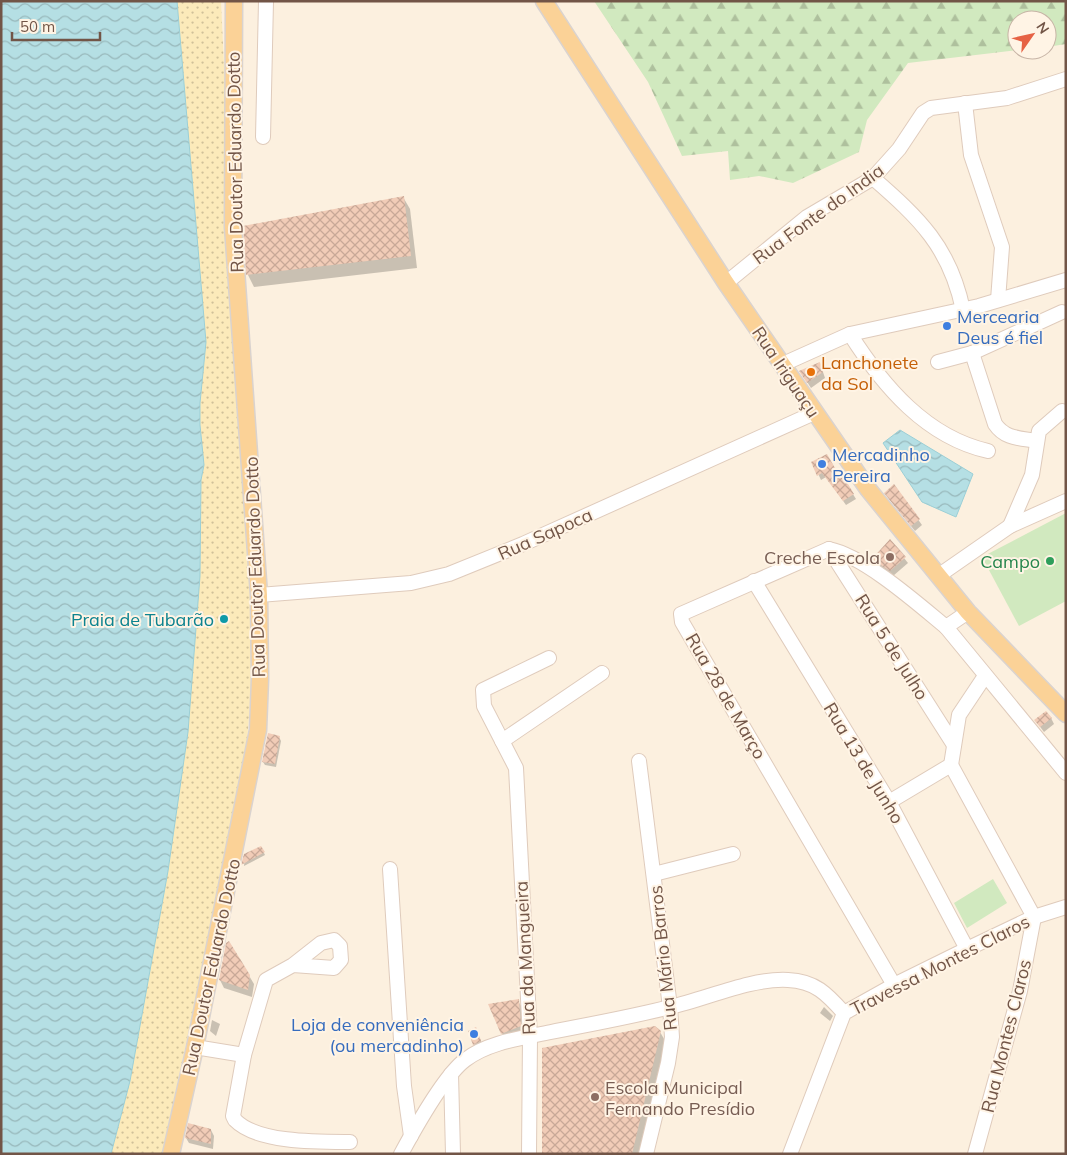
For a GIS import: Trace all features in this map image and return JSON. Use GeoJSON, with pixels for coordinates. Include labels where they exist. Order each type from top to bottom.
{"type":"FeatureCollection","features":[{"type":"Feature","properties":{"kind":"main road","name":"Rua Doutor Eduardo Dotto"},"geometry":{"type":"LineString","coordinates":[[171,1154],[195,1047],[258,730],[260,671],[259,596],[233,227],[234,1]]}},
{"type":"Feature","properties":{"kind":"main road","name":"Rua Iriguaçu"},"geometry":{"type":"LineString","coordinates":[[544,1],[726,283],[868,490],[968,612],[1066,714]]}},
{"type":"Feature","properties":{"kind":"street","name":"Rua Doutor Eduardo Dotto"},"geometry":{"type":"LineString","coordinates":[[263,137],[266,1]]}},
{"type":"Feature","properties":{"kind":"street","name":"Rua Fonte do India"},"geometry":{"type":"LineString","coordinates":[[726,283],[808,217],[873,178],[899,149],[922,114],[930,108],[942,104],[1007,98],[1066,79]]}},
{"type":"Feature","properties":{"kind":"street"},"geometry":{"type":"LineString","coordinates":[[965,103],[971,155],[1002,247],[998,300]]}},
{"type":"Feature","properties":{"kind":"street"},"geometry":{"type":"LineString","coordinates":[[873,178],[918,220],[934,240],[952,268],[963,310]]}},
{"type":"Feature","properties":{"kind":"street"},"geometry":{"type":"LineString","coordinates":[[781,365],[850,334],[963,310],[1066,280]]}},
{"type":"Feature","properties":{"kind":"street"},"geometry":{"type":"LineString","coordinates":[[938,362],[972,353],[1062,312]]}},
{"type":"Feature","properties":{"kind":"street"},"geometry":{"type":"LineString","coordinates":[[850,334],[875,372],[909,408],[959,443],[988,451]]}},
{"type":"Feature","properties":{"kind":"street"},"geometry":{"type":"LineString","coordinates":[[972,353],[995,424],[1000,431],[1006,436],[1037,441]]}},
{"type":"Feature","properties":{"kind":"street"},"geometry":{"type":"LineString","coordinates":[[1010,526],[1032,475],[1039,431],[1062,411]]}},
{"type":"Feature","properties":{"kind":"street","name":"Rua Sapoca"},"geometry":{"type":"LineString","coordinates":[[259,596],[411,583],[449,574],[523,544],[814,413]]}},
{"type":"Feature","properties":{"kind":"street"},"geometry":{"type":"LineString","coordinates":[[938,576],[1010,526],[1066,502]]}},
{"type":"Feature","properties":{"kind":"street"},"geometry":{"type":"LineString","coordinates":[[829,549],[839,551],[888,580],[946,628],[1066,774]]}},
{"type":"Feature","properties":{"kind":"street","name":"Rua 28 de Março"},"geometry":{"type":"LineString","coordinates":[[829,549],[683,612],[681,617],[682,622],[894,985]]}},
{"type":"Feature","properties":{"kind":"street","name":"Rua 5 de Julho"},"geometry":{"type":"LineString","coordinates":[[829,549],[954,745]]}},
{"type":"Feature","properties":{"kind":"street","name":"Rua 13 de Junho"},"geometry":{"type":"LineString","coordinates":[[754,580],[889,802],[967,949]]}},
{"type":"Feature","properties":{"kind":"street"},"geometry":{"type":"LineString","coordinates":[[946,628],[968,612]]}},
{"type":"Feature","properties":{"kind":"street"},"geometry":{"type":"LineString","coordinates":[[549,658],[483,690],[484,706],[502,741],[602,673]]}},
{"type":"Feature","properties":{"kind":"street"},"geometry":{"type":"LineString","coordinates":[[985,676],[959,715],[952,765],[1034,917]]}},
{"type":"Feature","properties":{"kind":"street","name":"Rua da Mangueira"},"geometry":{"type":"LineString","coordinates":[[502,741],[514,762],[530,1037],[529,1154]]}},
{"type":"Feature","properties":{"kind":"street","name":"Rua Mário Barros"},"geometry":{"type":"LineString","coordinates":[[639,761],[670,1007],[672,1037],[668,1063],[646,1154]]}},
{"type":"Feature","properties":{"kind":"street"},"geometry":{"type":"LineString","coordinates":[[889,802],[952,765]]}},
{"type":"Feature","properties":{"kind":"street"},"geometry":{"type":"LineString","coordinates":[[654,874],[733,854]]}},
{"type":"Feature","properties":{"kind":"street"},"geometry":{"type":"LineString","coordinates":[[390,869],[404,1086],[411,1136]]}},
{"type":"Feature","properties":{"kind":"street","name":"Travessa Montes Claros"},"geometry":{"type":"LineString","coordinates":[[790,1154],[844,1013],[894,985],[1034,917],[1066,907]]}},
{"type":"Feature","properties":{"kind":"street","name":"Rua Montes Claros"},"geometry":{"type":"LineString","coordinates":[[975,1154],[1020,992],[1034,917]]}},
{"type":"Feature","properties":{"kind":"street"},"geometry":{"type":"LineString","coordinates":[[293,965],[266,980],[263,986],[244,1055],[233,1116],[238,1124],[270,1136],[313,1142],[350,1142]]}},
{"type":"Feature","properties":{"kind":"street"},"geometry":{"type":"LineString","coordinates":[[401,1154],[451,1074],[464,1060],[480,1050],[530,1037],[670,1007],[767,980],[789,980],[809,984],[825,991],[844,1013]]}},
{"type":"Feature","properties":{"kind":"street"},"geometry":{"type":"LineString","coordinates":[[195,1047],[244,1055]]}},
{"type":"Feature","properties":{"kind":"street"},"geometry":{"type":"LineString","coordinates":[[451,1074],[453,1154]]}},
{"type":"Feature","properties":{"kind":"green space"},"geometry":{"type":"Polygon","coordinates":[[[594,1],[1066,1],[1066,44],[1057,45],[1057,10],[1007,10],[1007,51],[908,63],[867,120],[859,152],[793,183],[759,176],[730,180],[728,151],[682,156],[648,82],[594,1]]]}},
{"type":"Feature","properties":{"kind":"green space"},"geometry":{"type":"Polygon","coordinates":[[[1066,513],[1066,601],[1019,626],[982,557],[1066,513]]]}},
{"type":"Feature","properties":{"kind":"green space"},"geometry":{"type":"Polygon","coordinates":[[[993,879],[1007,903],[967,928],[954,903],[993,879]]]}},
{"type":"Feature","properties":{"kind":"sand","name":"Praia de Tubarão"},"geometry":{"type":"Polygon","coordinates":[[[177,1],[221,1],[240,410],[250,544],[253,663],[247,742],[214,915],[162,1154],[111,1154],[130,1081],[168,871],[188,732],[200,576],[201,480],[204,465],[200,403],[206,342],[177,1]]]}},
{"type":"Feature","properties":{"kind":"water"},"geometry":{"type":"Polygon","coordinates":[[[1,1],[177,1],[206,342],[200,403],[204,465],[201,480],[200,576],[188,732],[168,871],[130,1081],[111,1154],[1,1154],[1,1]]]}},
{"type":"Feature","properties":{"kind":"water"},"geometry":{"type":"Polygon","coordinates":[[[900,430],[973,474],[956,517],[922,502],[883,443],[900,430]]]}},
{"type":"Feature","properties":{"kind":"building"},"geometry":{"type":"Polygon","coordinates":[[[404,196],[411,256],[246,275],[243,226],[404,196]]]}},
{"type":"Feature","properties":{"kind":"building"},"geometry":{"type":"Polygon","coordinates":[[[820,362],[823,372],[807,383],[799,371],[820,362]]]}},
{"type":"Feature","properties":{"kind":"building"},"geometry":{"type":"Polygon","coordinates":[[[827,454],[839,475],[842,474],[854,494],[843,501],[822,473],[817,476],[811,462],[827,454]]]}},
{"type":"Feature","properties":{"kind":"building"},"geometry":{"type":"Polygon","coordinates":[[[894,484],[920,519],[911,526],[884,493],[894,484]]]}},
{"type":"Feature","properties":{"kind":"building"},"geometry":{"type":"Polygon","coordinates":[[[890,539],[906,557],[890,571],[872,559],[890,539]]]}},
{"type":"Feature","properties":{"kind":"building"},"geometry":{"type":"Polygon","coordinates":[[[1046,711],[1052,718],[1040,727],[1034,720],[1046,711]]]}},
{"type":"Feature","properties":{"kind":"building"},"geometry":{"type":"Polygon","coordinates":[[[268,733],[280,736],[275,764],[262,762],[268,733]]]}},
{"type":"Feature","properties":{"kind":"building"},"geometry":{"type":"Polygon","coordinates":[[[261,846],[265,852],[241,865],[244,854],[261,846]]]}},
{"type":"Feature","properties":{"kind":"building"},"geometry":{"type":"Polygon","coordinates":[[[229,941],[250,975],[248,990],[219,980],[226,943],[229,941]]]}},
{"type":"Feature","properties":{"kind":"building"},"geometry":{"type":"Polygon","coordinates":[[[519,999],[521,1026],[501,1034],[488,1004],[519,999]]]}},
{"type":"Feature","properties":{"kind":"building"},"geometry":{"type":"Polygon","coordinates":[[[655,1026],[661,1031],[632,1154],[542,1154],[542,1048],[655,1026]]]}},
{"type":"Feature","properties":{"kind":"building"},"geometry":{"type":"Polygon","coordinates":[[[476,1027],[481,1041],[473,1045],[468,1031],[476,1027]]]}},
{"type":"Feature","properties":{"kind":"building"},"geometry":{"type":"Polygon","coordinates":[[[188,1123],[211,1129],[211,1144],[185,1138],[188,1123]]]}},
{"type":"Feature","properties":{"kind":"place","name":"Mercearia Deus é fiel"},"geometry":{"type":"Point","coordinates":[947,326]}},
{"type":"Feature","properties":{"kind":"place","name":"Lanchonete da Sol"},"geometry":{"type":"Point","coordinates":[811,372]}},
{"type":"Feature","properties":{"kind":"place","name":"Mercadinho Pereira"},"geometry":{"type":"Point","coordinates":[822,464]}},
{"type":"Feature","properties":{"kind":"place","name":"Creche Escola"},"geometry":{"type":"Point","coordinates":[890,557]}},
{"type":"Feature","properties":{"kind":"place","name":"Campo"},"geometry":{"type":"Point","coordinates":[1050,561]}},
{"type":"Feature","properties":{"kind":"place","name":"Praia de Tubarão"},"geometry":{"type":"Point","coordinates":[224,619]}},
{"type":"Feature","properties":{"kind":"place","name":"Loja de conveniência (ou mercadinho)"},"geometry":{"type":"Point","coordinates":[474,1034]}},
{"type":"Feature","properties":{"kind":"place","name":"Escola Municipal Fernando Presídio"},"geometry":{"type":"Point","coordinates":[595,1097]}}]}
